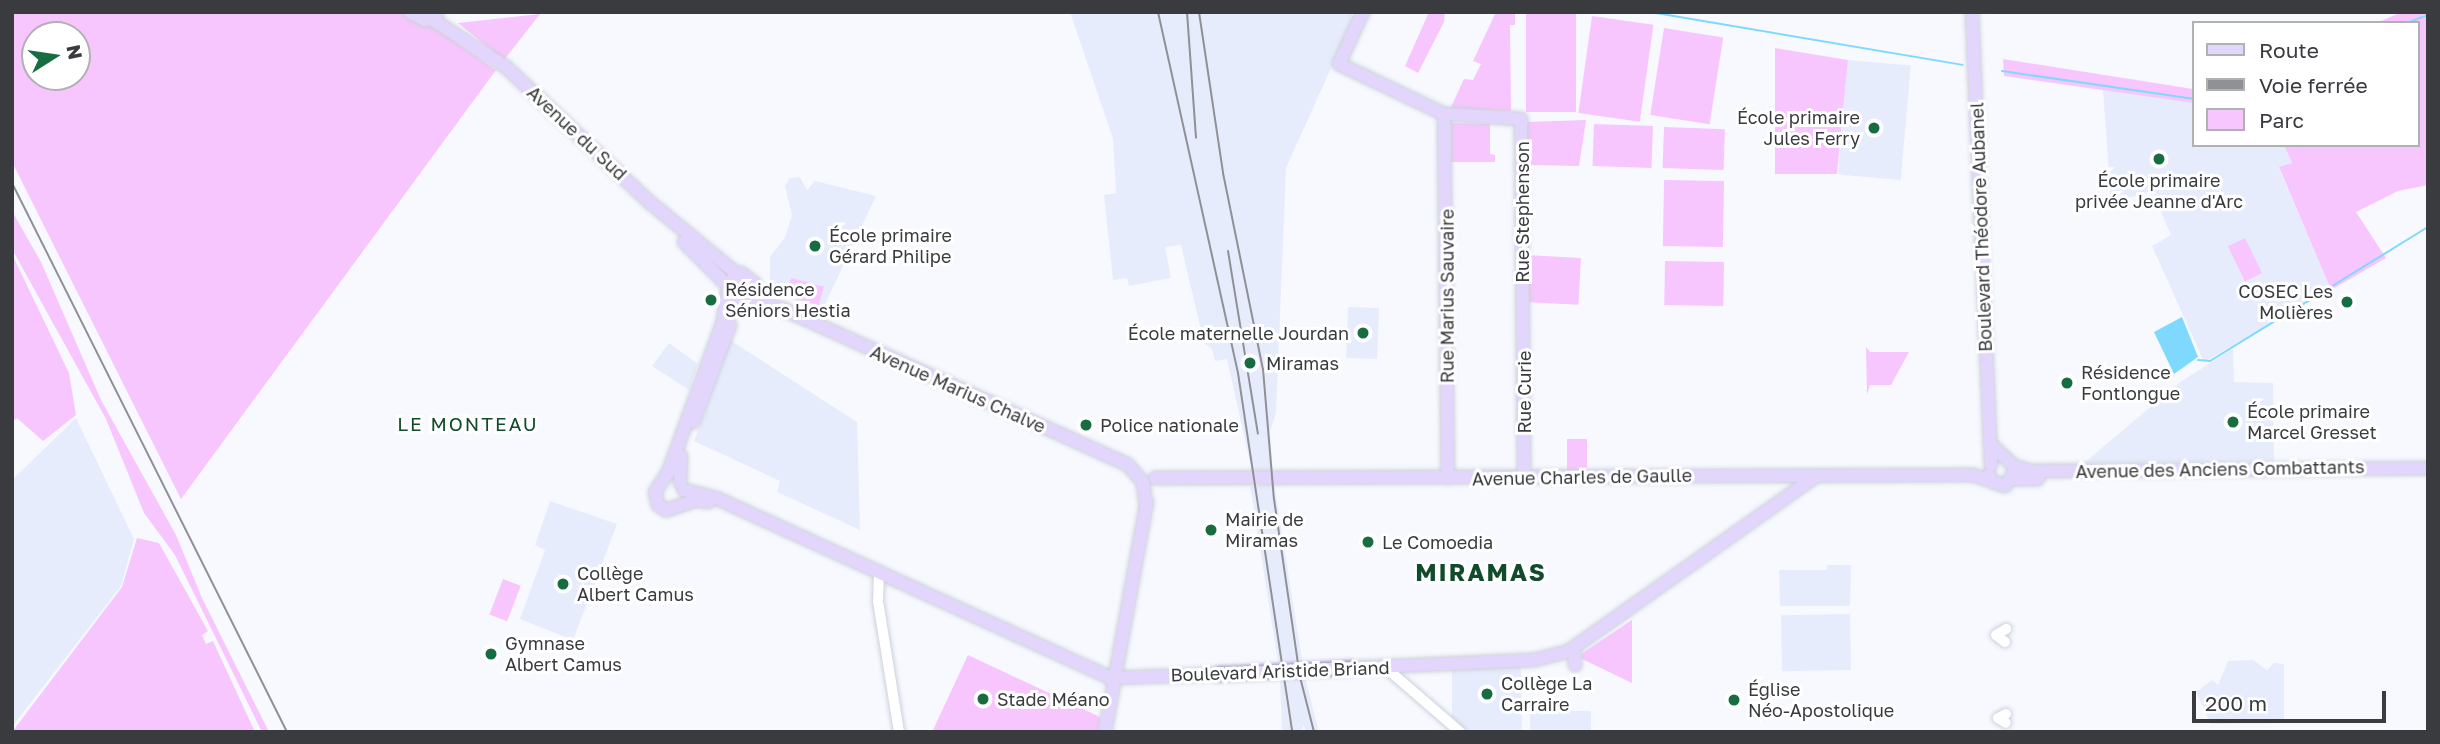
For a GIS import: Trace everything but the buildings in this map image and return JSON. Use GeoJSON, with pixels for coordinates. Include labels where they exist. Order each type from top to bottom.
{"type":"FeatureCollection","features":[{"type":"Feature","properties":{"kind":"main road"},"geometry":{"type":"LineString","coordinates":[[410,12],[420,19],[434,15],[457,32]]}},
{"type":"Feature","properties":{"kind":"main road"},"geometry":{"type":"LineString","coordinates":[[444,12],[457,32]]}},
{"type":"Feature","properties":{"kind":"main road"},"geometry":{"type":"LineString","coordinates":[[1363,12],[1346,48],[1344,68],[1444,114]]}},
{"type":"Feature","properties":{"kind":"main road","name":"Boulevard Théodore Aubanel"},"geometry":{"type":"LineString","coordinates":[[1972,12],[1991,471]]}},
{"type":"Feature","properties":{"kind":"main road","name":"Avenue du Sud"},"geometry":{"type":"LineString","coordinates":[[457,32],[505,67],[647,200],[737,274],[750,276],[756,286]]}},
{"type":"Feature","properties":{"kind":"main road","name":"Rue Stephenson"},"geometry":{"type":"LineString","coordinates":[[1444,114],[1520,117],[1523,307]]}},
{"type":"Feature","properties":{"kind":"main road","name":"Rue Marius Sauvaire"},"geometry":{"type":"LineString","coordinates":[[1444,114],[1448,478]]}},
{"type":"Feature","properties":{"kind":"main road","name":"Avenue du Sud"},"geometry":{"type":"LineString","coordinates":[[647,200],[729,290]]}},
{"type":"Feature","properties":{"kind":"main road"},"geometry":{"type":"LineString","coordinates":[[737,274],[729,290],[723,322],[662,482],[655,492],[658,505],[670,511],[681,506],[680,456],[735,310],[746,301],[756,286]]}},
{"type":"Feature","properties":{"kind":"main road","name":"Avenue Marius Chalve"},"geometry":{"type":"LineString","coordinates":[[756,286],[783,309]]}},
{"type":"Feature","properties":{"kind":"main road","name":"Avenue Marius Chalve"},"geometry":{"type":"LineString","coordinates":[[729,290],[746,301],[783,309],[1146,476]]}},
{"type":"Feature","properties":{"kind":"main road","name":"Rue Curie"},"geometry":{"type":"LineString","coordinates":[[1523,307],[1524,478]]}},
{"type":"Feature","properties":{"kind":"main road"},"geometry":{"type":"LineString","coordinates":[[1990,441],[2010,468]]}},
{"type":"Feature","properties":{"kind":"main road"},"geometry":{"type":"LineString","coordinates":[[1991,471],[2010,468]]}},
{"type":"Feature","properties":{"kind":"main road"},"geometry":{"type":"LineString","coordinates":[[1991,471],[2005,486],[2010,468]]}},
{"type":"Feature","properties":{"kind":"main road","name":"Avenue des Anciens Combattants"},"geometry":{"type":"LineString","coordinates":[[2010,468],[2030,471],[2428,468]]}},
{"type":"Feature","properties":{"kind":"main road","name":"Avenue des Anciens Combattants"},"geometry":{"type":"LineString","coordinates":[[2010,468],[2428,476]]}},
{"type":"Feature","properties":{"kind":"main road","name":"Avenue Charles de Gaulle"},"geometry":{"type":"LineString","coordinates":[[1146,476],[1524,478],[1973,475],[1991,471]]}},
{"type":"Feature","properties":{"kind":"main road"},"geometry":{"type":"LineString","coordinates":[[1105,732],[1111,678],[1146,507],[1146,476]]}},
{"type":"Feature","properties":{"kind":"main road","name":"Boulevard Aristide Briand"},"geometry":{"type":"LineString","coordinates":[[682,486],[1111,678],[1534,660],[1574,649],[1815,476]]}},
{"type":"Feature","properties":{"kind":"main road"},"geometry":{"type":"LineString","coordinates":[[662,482],[682,486]]}},
{"type":"Feature","properties":{"kind":"main road","name":"Boulevard Aristide Briand"},"geometry":{"type":"LineString","coordinates":[[681,506],[696,500],[725,503]]}},
{"type":"Feature","properties":{"kind":"main road"},"geometry":{"type":"LineString","coordinates":[[1574,649],[1575,665]]}},
{"type":"Feature","properties":{"kind":"street"},"geometry":{"type":"LineString","coordinates":[[879,573],[877,601],[899,732]]}},
{"type":"Feature","properties":{"kind":"street"},"geometry":{"type":"LineString","coordinates":[[2005,642],[1996,635],[2006,629]]}},
{"type":"Feature","properties":{"kind":"street"},"geometry":{"type":"LineString","coordinates":[[1385,667],[1460,732]]}},
{"type":"Feature","properties":{"kind":"shaded area"},"geometry":{"type":"Polygon","coordinates":[[[1070,12],[1349,12],[1354,17],[1286,168],[1276,413],[1270,431],[1273,473],[1248,474],[1251,467],[1227,359],[1215,361],[1212,349],[1204,343],[1181,245],[1165,247],[1171,278],[1129,286],[1127,278],[1113,280],[1104,195],[1116,193],[1113,139],[1070,12]]]}},
{"type":"Feature","properties":{"kind":"shaded area","name":"École primaire Jules Ferry"},"geometry":{"type":"Polygon","coordinates":[[[1848,60],[1911,65],[1901,180],[1838,175],[1848,60]]]}},
{"type":"Feature","properties":{"kind":"shaded area"},"geometry":{"type":"Polygon","coordinates":[[[2103,89],[2192,103],[2192,147],[2285,147],[2292,163],[2279,168],[2331,290],[2204,362],[2152,246],[2171,235],[2152,191],[2111,203],[2103,89]]]}},
{"type":"Feature","properties":{"kind":"shaded area","name":"École primaire Gérard Philipe"},"geometry":{"type":"Polygon","coordinates":[[[800,177],[807,190],[815,181],[876,196],[820,315],[770,286],[770,257],[785,237],[792,215],[785,186],[790,178],[800,177]]]}},
{"type":"Feature","properties":{"kind":"shaded area","name":"École maternelle Jourdan"},"geometry":{"type":"Polygon","coordinates":[[[1348,307],[1379,308],[1377,359],[1346,358],[1348,307]]]}},
{"type":"Feature","properties":{"kind":"shaded area"},"geometry":{"type":"Polygon","coordinates":[[[730,340],[857,422],[860,530],[777,492],[780,481],[694,441],[730,340]]]}},
{"type":"Feature","properties":{"kind":"shaded area"},"geometry":{"type":"Polygon","coordinates":[[[669,343],[698,364],[689,390],[652,366],[669,343]]]}},
{"type":"Feature","properties":{"kind":"shaded area"},"geometry":{"type":"Polygon","coordinates":[[[2233,348],[2234,382],[2273,383],[2274,461],[2084,463],[2179,383],[2233,348]]]}},
{"type":"Feature","properties":{"kind":"shaded area"},"geometry":{"type":"Polygon","coordinates":[[[76,418],[134,539],[121,586],[12,727],[12,480],[76,418]]]}},
{"type":"Feature","properties":{"kind":"shaded area"},"geometry":{"type":"Polygon","coordinates":[[[1274,483],[1303,666],[1279,669],[1250,487],[1274,483]]]}},
{"type":"Feature","properties":{"kind":"shaded area","name":"Collège Albert Camus"},"geometry":{"type":"Polygon","coordinates":[[[550,501],[617,524],[573,640],[520,619],[545,550],[535,545],[550,501]]]}},
{"type":"Feature","properties":{"kind":"shaded area"},"geometry":{"type":"Polygon","coordinates":[[[1827,565],[1851,565],[1850,606],[1780,606],[1779,570],[1827,570],[1827,565]]]}},
{"type":"Feature","properties":{"kind":"shaded area"},"geometry":{"type":"Polygon","coordinates":[[[1850,614],[1851,670],[1782,671],[1781,615],[1850,614]]]}},
{"type":"Feature","properties":{"kind":"shaded area"},"geometry":{"type":"Polygon","coordinates":[[[2253,660],[2267,670],[2274,663],[2284,664],[2284,723],[2211,724],[2196,692],[2212,680],[2218,685],[2228,661],[2253,660]]]}},
{"type":"Feature","properties":{"kind":"shaded area","name":"Collège La Carraire"},"geometry":{"type":"Polygon","coordinates":[[[1521,666],[1522,732],[1467,732],[1452,719],[1452,669],[1521,666]]]}},
{"type":"Feature","properties":{"kind":"shaded area"},"geometry":{"type":"Polygon","coordinates":[[[1304,674],[1319,732],[1306,732],[1304,725],[1301,732],[1282,732],[1280,675],[1304,674]]]}},
{"type":"Feature","properties":{"kind":"shaded area"},"geometry":{"type":"Polygon","coordinates":[[[1530,711],[1591,711],[1591,732],[1530,732],[1530,711]]]}},
{"type":"Feature","properties":{"kind":"green space"},"geometry":{"type":"Polygon","coordinates":[[[12,12],[402,12],[435,28],[496,70],[181,499],[12,162],[12,12]]]}},
{"type":"Feature","properties":{"kind":"green space"},"geometry":{"type":"Polygon","coordinates":[[[1429,12],[1445,12],[1444,22],[1418,73],[1405,66],[1429,12]]]}},
{"type":"Feature","properties":{"kind":"green space"},"geometry":{"type":"Polygon","coordinates":[[[1496,12],[1515,12],[1515,25],[1510,25],[1511,111],[1450,109],[1464,79],[1473,80],[1481,64],[1473,61],[1496,12]]]}},
{"type":"Feature","properties":{"kind":"green space"},"geometry":{"type":"Polygon","coordinates":[[[1526,12],[1576,12],[1576,112],[1526,112],[1526,12]]]}},
{"type":"Feature","properties":{"kind":"green space"},"geometry":{"type":"Polygon","coordinates":[[[2402,12],[2428,12],[2428,185],[2398,191],[2356,212],[2386,258],[2331,290],[2279,167],[2292,163],[2285,147],[2419,147],[2419,21],[2381,21],[2402,12]]]}},
{"type":"Feature","properties":{"kind":"green space"},"geometry":{"type":"Polygon","coordinates":[[[540,14],[504,60],[458,23],[540,14]]]}},
{"type":"Feature","properties":{"kind":"green space"},"geometry":{"type":"Polygon","coordinates":[[[1592,16],[1653,25],[1640,122],[1578,113],[1592,16]]]}},
{"type":"Feature","properties":{"kind":"green space"},"geometry":{"type":"Polygon","coordinates":[[[1664,28],[1723,37],[1709,124],[1650,115],[1664,28]]]}},
{"type":"Feature","properties":{"kind":"green space"},"geometry":{"type":"Polygon","coordinates":[[[1775,48],[1848,60],[1837,174],[1775,174],[1775,48]]]}},
{"type":"Feature","properties":{"kind":"green space"},"geometry":{"type":"Polygon","coordinates":[[[2003,59],[2192,89],[2192,103],[2004,76],[2003,59]]]}},
{"type":"Feature","properties":{"kind":"green space"},"geometry":{"type":"Polygon","coordinates":[[[1586,120],[1579,166],[1527,165],[1527,122],[1586,120]]]}},
{"type":"Feature","properties":{"kind":"green space"},"geometry":{"type":"Polygon","coordinates":[[[1451,123],[1490,124],[1490,154],[1495,155],[1495,162],[1451,162],[1451,123]]]}},
{"type":"Feature","properties":{"kind":"green space"},"geometry":{"type":"Polygon","coordinates":[[[1594,124],[1653,126],[1651,168],[1593,166],[1594,124]]]}},
{"type":"Feature","properties":{"kind":"green space"},"geometry":{"type":"Polygon","coordinates":[[[1664,127],[1725,129],[1724,170],[1663,168],[1664,127]]]}},
{"type":"Feature","properties":{"kind":"green space"},"geometry":{"type":"Polygon","coordinates":[[[1664,180],[1724,181],[1723,247],[1663,246],[1664,180]]]}},
{"type":"Feature","properties":{"kind":"green space"},"geometry":{"type":"Polygon","coordinates":[[[12,211],[41,262],[101,400],[176,535],[202,598],[269,732],[262,732],[175,555],[144,513],[106,419],[12,249],[12,211]]]}},
{"type":"Feature","properties":{"kind":"green space"},"geometry":{"type":"Polygon","coordinates":[[[2245,238],[2262,273],[2245,281],[2228,246],[2245,238]]]}},
{"type":"Feature","properties":{"kind":"green space"},"geometry":{"type":"Polygon","coordinates":[[[12,254],[69,373],[76,415],[43,441],[17,418],[12,422],[12,254]]]}},
{"type":"Feature","properties":{"kind":"green space"},"geometry":{"type":"Polygon","coordinates":[[[1526,255],[1581,258],[1578,305],[1524,302],[1526,255]]]}},
{"type":"Feature","properties":{"kind":"green space"},"geometry":{"type":"Polygon","coordinates":[[[1665,261],[1724,262],[1723,306],[1664,305],[1665,261]]]}},
{"type":"Feature","properties":{"kind":"green space"},"geometry":{"type":"Polygon","coordinates":[[[791,278],[824,287],[819,305],[786,296],[791,278]]]}},
{"type":"Feature","properties":{"kind":"green space"},"geometry":{"type":"Polygon","coordinates":[[[1866,347],[1870,352],[1909,352],[1891,385],[1870,385],[1867,395],[1866,347]]]}},
{"type":"Feature","properties":{"kind":"green space"},"geometry":{"type":"Polygon","coordinates":[[[1567,439],[1587,439],[1587,473],[1567,473],[1567,439]]]}},
{"type":"Feature","properties":{"kind":"green space"},"geometry":{"type":"Polygon","coordinates":[[[137,538],[159,543],[208,631],[202,635],[206,644],[213,641],[255,732],[12,732],[122,587],[137,538]]]}},
{"type":"Feature","properties":{"kind":"green space"},"geometry":{"type":"Polygon","coordinates":[[[503,579],[521,586],[507,621],[489,614],[503,579]]]}},
{"type":"Feature","properties":{"kind":"green space"},"geometry":{"type":"Polygon","coordinates":[[[1632,620],[1632,683],[1582,659],[1581,654],[1632,620]]]}},
{"type":"Feature","properties":{"kind":"green space"},"geometry":{"type":"Polygon","coordinates":[[[968,655],[1100,717],[1099,732],[932,732],[968,655]]]}},
{"type":"Feature","properties":{"kind":"water"},"geometry":{"type":"Polygon","coordinates":[[[2182,317],[2198,357],[2174,374],[2154,332],[2182,317]]]}},
{"type":"Feature","properties":{"kind":"waterway"},"geometry":{"type":"LineString","coordinates":[[1650,12],[1963,65]]}},
{"type":"Feature","properties":{"kind":"waterway"},"geometry":{"type":"LineString","coordinates":[[2412,21],[2428,15]]}},
{"type":"Feature","properties":{"kind":"waterway"},"geometry":{"type":"LineString","coordinates":[[2002,71],[2192,99]]}},
{"type":"Feature","properties":{"kind":"waterway"},"geometry":{"type":"LineString","coordinates":[[2287,314],[2428,227]]}},
{"type":"Feature","properties":{"kind":"waterway"},"geometry":{"type":"LineString","coordinates":[[2198,360],[2210,361],[2275,321]]}},
{"type":"Feature","properties":{"kind":"railway"},"geometry":{"type":"LineString","coordinates":[[1158,12],[1238,373],[1292,732]]}},
{"type":"Feature","properties":{"kind":"railway"},"geometry":{"type":"LineString","coordinates":[[1187,12],[1196,138]]}},
{"type":"Feature","properties":{"kind":"railway"},"geometry":{"type":"LineString","coordinates":[[1199,12],[1223,173],[1263,369],[1274,499],[1300,677],[1314,732]]}},
{"type":"Feature","properties":{"kind":"railway"},"geometry":{"type":"LineString","coordinates":[[12,183],[287,732]]}},
{"type":"Feature","properties":{"kind":"railway"},"geometry":{"type":"LineString","coordinates":[[1228,251],[1258,434]]}},
{"type":"Feature","properties":{"kind":"place","name":"École primaire Jules Ferry"},"geometry":{"type":"Point","coordinates":[1874,128]}},
{"type":"Feature","properties":{"kind":"place","name":"École primaire privée Jeanne d'Arc"},"geometry":{"type":"Point","coordinates":[2159,159]}},
{"type":"Feature","properties":{"kind":"place","name":"École primaire Gérard Philipe"},"geometry":{"type":"Point","coordinates":[815,246]}},
{"type":"Feature","properties":{"kind":"place","name":"Résidence Séniors Hestia"},"geometry":{"type":"Point","coordinates":[711,300]}},
{"type":"Feature","properties":{"kind":"place","name":"COSEC Les Molières"},"geometry":{"type":"Point","coordinates":[2347,302]}},
{"type":"Feature","properties":{"kind":"place","name":"École maternelle Jourdan"},"geometry":{"type":"Point","coordinates":[1363,333]}},
{"type":"Feature","properties":{"kind":"place","name":"Miramas"},"geometry":{"type":"Point","coordinates":[1250,363]}},
{"type":"Feature","properties":{"kind":"place","name":"Résidence Fontlongue"},"geometry":{"type":"Point","coordinates":[2067,383]}},
{"type":"Feature","properties":{"kind":"place","name":"École primaire Marcel Gresset"},"geometry":{"type":"Point","coordinates":[2233,422]}},
{"type":"Feature","properties":{"kind":"place","name":"Police nationale"},"geometry":{"type":"Point","coordinates":[1086,425]}},
{"type":"Feature","properties":{"kind":"place","name":"Mairie de Miramas"},"geometry":{"type":"Point","coordinates":[1211,530]}},
{"type":"Feature","properties":{"kind":"place","name":"Le Comoedia"},"geometry":{"type":"Point","coordinates":[1368,542]}},
{"type":"Feature","properties":{"kind":"place","name":"Collège Albert Camus"},"geometry":{"type":"Point","coordinates":[563,584]}},
{"type":"Feature","properties":{"kind":"place","name":"Gymnase Albert Camus"},"geometry":{"type":"Point","coordinates":[491,654]}},
{"type":"Feature","properties":{"kind":"place","name":"Collège La Carraire"},"geometry":{"type":"Point","coordinates":[1487,694]}},
{"type":"Feature","properties":{"kind":"place","name":"Stade Méano"},"geometry":{"type":"Point","coordinates":[983,699]}},
{"type":"Feature","properties":{"kind":"place","name":"Église Néo-Apostolique"},"geometry":{"type":"Point","coordinates":[1734,700]}},
{"type":"Feature","properties":{"kind":"district","name":"LE MONTEAU"},"geometry":{"type":"Point","coordinates":[468,424]}},
{"type":"Feature","properties":{"kind":"district","name":"MIRAMAS"},"geometry":{"type":"Point","coordinates":[1481,572]}}]}
